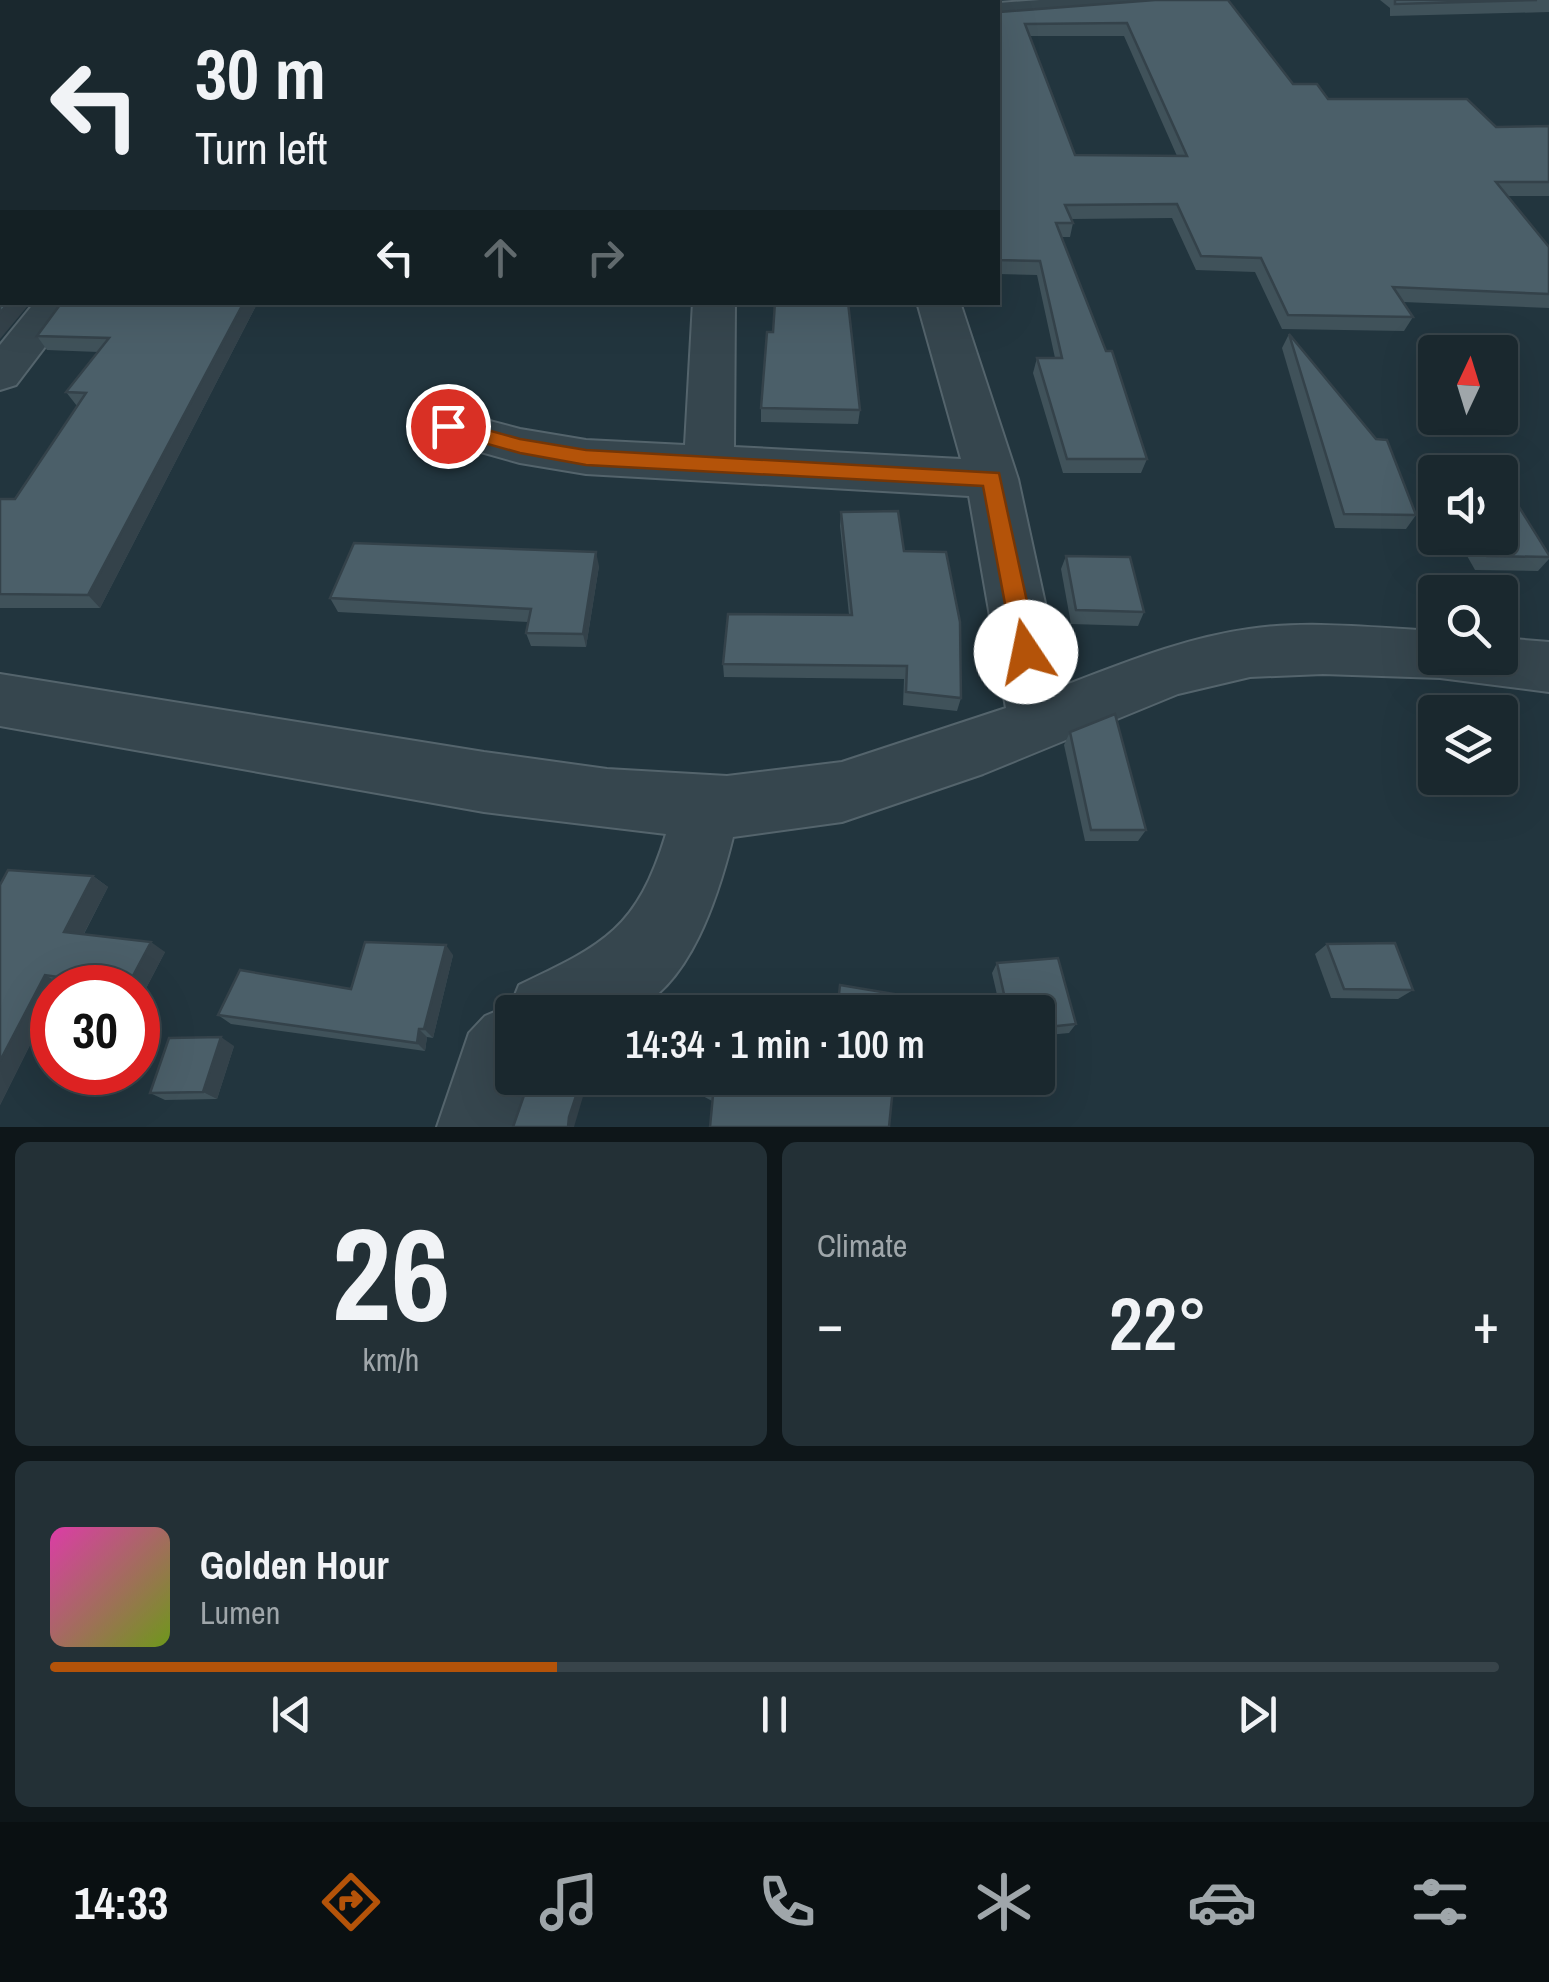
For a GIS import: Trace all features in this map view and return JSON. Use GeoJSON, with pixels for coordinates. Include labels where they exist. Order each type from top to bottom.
{"type":"FeatureCollection","features":[{"type":"Feature","properties":{"kind":"street"},"geometry":{"type":"LineString","coordinates":[[1000,12],[1150,0]]}},
{"type":"Feature","properties":{"kind":"street"},"geometry":{"type":"LineString","coordinates":[[0,374],[56,305]]}},
{"type":"Feature","properties":{"kind":"street"},"geometry":{"type":"LineString","coordinates":[[709,465],[714,305]]}},
{"type":"Feature","properties":{"kind":"street"},"geometry":{"type":"LineString","coordinates":[[939,305],[992,479],[1040,722]]}},
{"type":"Feature","properties":{"kind":"street"},"geometry":{"type":"LineString","coordinates":[[448,426],[520,446],[586,458],[992,479]]}},
{"type":"Feature","properties":{"kind":"street"},"geometry":{"type":"LineString","coordinates":[[0,700],[484,782],[608,799],[727,807],[842,792],[960,754],[1170,671],[1250,653],[1324,650],[1418,655]]}},
{"type":"Feature","properties":{"kind":"street"},"geometry":{"type":"LineString","coordinates":[[1518,665],[1549,668]]}},
{"type":"Feature","properties":{"kind":"street"},"geometry":{"type":"LineString","coordinates":[[578,995],[628,969],[657,938],[682,896],[708,806]]}},
{"type":"Feature","properties":{"kind":"street"},"geometry":{"type":"LineString","coordinates":[[478,1127],[495,1068]]}},
{"type":"Feature","properties":{"kind":"building"},"geometry":{"type":"Polygon","coordinates":[[[1155,0],[1228,0],[1293,84],[1317,84],[1328,99],[1467,99],[1496,127],[1549,126],[1549,182],[1496,182],[1549,247],[1549,294],[1393,287],[1413,317],[1288,315],[1261,258],[1201,256],[1177,204],[1065,205],[1073,223],[1056,223],[1106,351],[1112,351],[1147,459],[1067,459],[1037,358],[1062,358],[1040,261],[1000,260],[1000,12],[1155,0]],[[1127,23],[1025,24],[1075,155],[1187,156],[1127,23]]]}},
{"type":"Feature","properties":{"kind":"building"},"geometry":{"type":"Polygon","coordinates":[[[1395,0],[1537,0],[1395,4],[1395,0]]]}},
{"type":"Feature","properties":{"kind":"building"},"geometry":{"type":"Polygon","coordinates":[[[60,305],[242,305],[88,595],[0,594],[0,499],[15,499],[86,393],[66,392],[109,338],[37,336],[60,305]]]}},
{"type":"Feature","properties":{"kind":"building"},"geometry":{"type":"Polygon","coordinates":[[[775,305],[848,305],[860,410],[761,408],[767,332],[773,332],[775,305]]]}},
{"type":"Feature","properties":{"kind":"building"},"geometry":{"type":"Polygon","coordinates":[[[1289,334],[1376,439],[1387,440],[1416,515],[1344,514],[1289,334]]]}},
{"type":"Feature","properties":{"kind":"building"},"geometry":{"type":"Polygon","coordinates":[[[1518,505],[1549,557],[1487,556],[1518,555],[1518,505]]]}},
{"type":"Feature","properties":{"kind":"building"},"geometry":{"type":"Polygon","coordinates":[[[898,511],[904,551],[946,552],[960,622],[961,698],[906,692],[907,666],[723,664],[728,614],[852,615],[841,512],[898,511]]]}},
{"type":"Feature","properties":{"kind":"building"},"geometry":{"type":"Polygon","coordinates":[[[354,543],[596,552],[583,634],[526,633],[531,609],[330,598],[354,543]]]}},
{"type":"Feature","properties":{"kind":"building"},"geometry":{"type":"Polygon","coordinates":[[[1066,556],[1130,557],[1144,612],[1076,610],[1066,556]]]}},
{"type":"Feature","properties":{"kind":"building"},"geometry":{"type":"Polygon","coordinates":[[[1115,714],[1146,830],[1091,830],[1070,732],[1115,714]]]}},
{"type":"Feature","properties":{"kind":"building"},"geometry":{"type":"Polygon","coordinates":[[[8,870],[93,876],[64,932],[151,942],[139,965],[30,965],[30,1004],[0,1061],[0,885],[8,870]]]}},
{"type":"Feature","properties":{"kind":"building"},"geometry":{"type":"Polygon","coordinates":[[[365,942],[446,945],[417,1043],[218,1015],[240,970],[351,989],[365,942]]]}},
{"type":"Feature","properties":{"kind":"building"},"geometry":{"type":"Polygon","coordinates":[[[1395,943],[1413,990],[1344,989],[1327,944],[1395,943]]]}},
{"type":"Feature","properties":{"kind":"building"},"geometry":{"type":"Polygon","coordinates":[[[1058,958],[1076,1024],[1055,1026],[1055,995],[1004,995],[997,963],[1058,958]]]}},
{"type":"Feature","properties":{"kind":"building"},"geometry":{"type":"Polygon","coordinates":[[[840,985],[900,995],[839,995],[840,985]]]}},
{"type":"Feature","properties":{"kind":"building"},"geometry":{"type":"Polygon","coordinates":[[[221,1037],[203,1092],[160,1093],[160,1064],[169,1038],[221,1037]]]}},
{"type":"Feature","properties":{"kind":"building"},"geometry":{"type":"Polygon","coordinates":[[[524,1095],[576,1095],[568,1127],[513,1127],[524,1095]]]}},
{"type":"Feature","properties":{"kind":"building"},"geometry":{"type":"Polygon","coordinates":[[[713,1095],[892,1095],[889,1127],[710,1127],[713,1095]]]}},
{"type":"Feature","properties":{"kind":"route"},"geometry":{"type":"LineString","coordinates":[[448,426],[520,446],[586,458],[992,479],[1026,652]]}}]}
